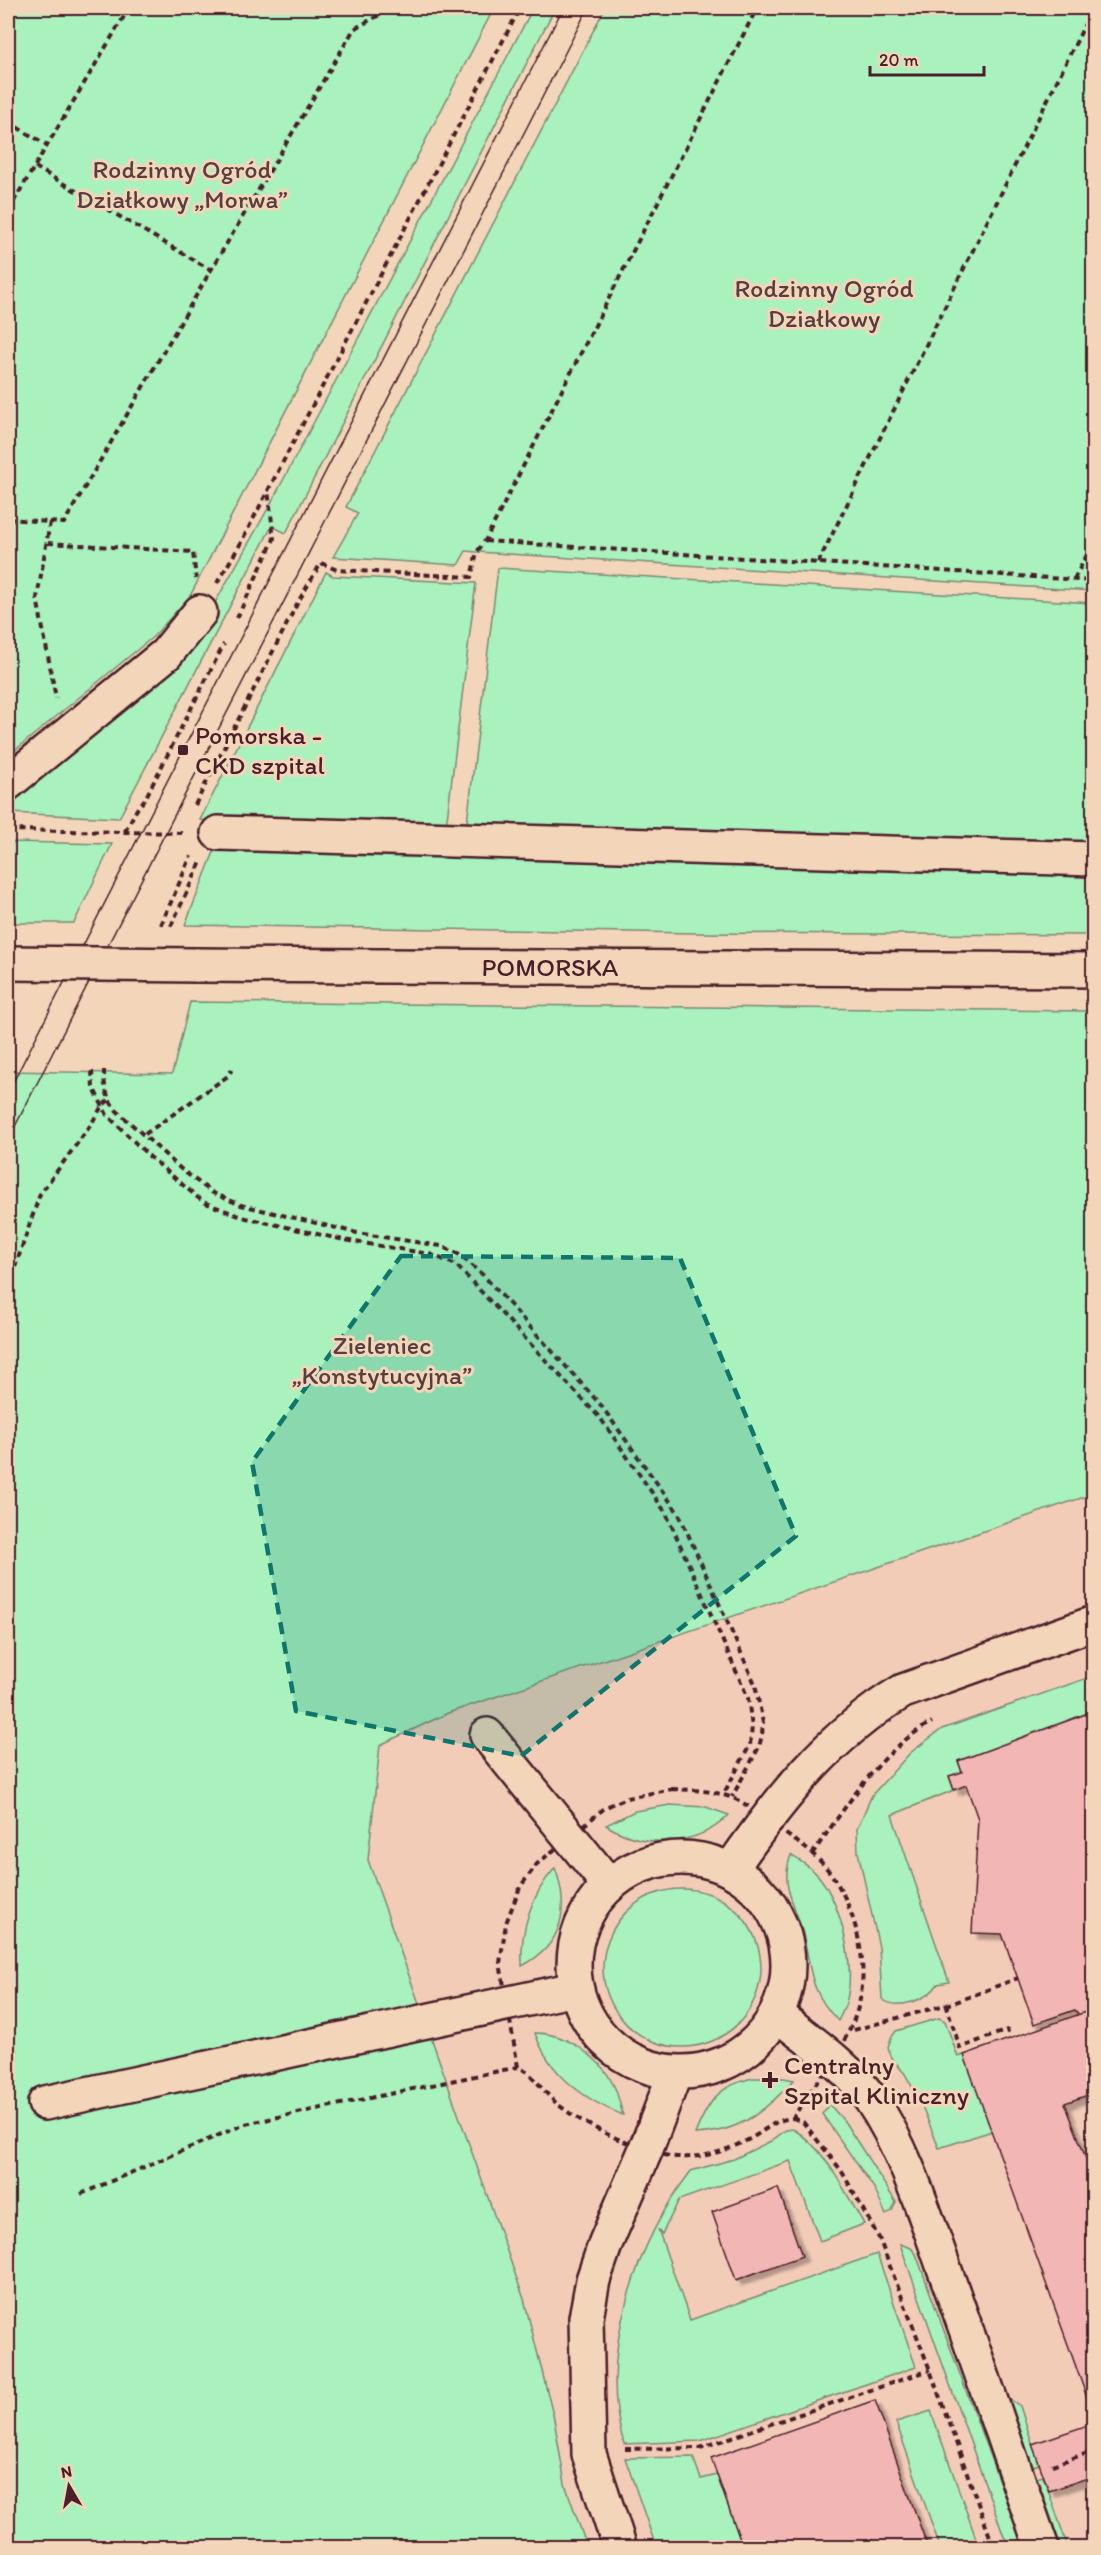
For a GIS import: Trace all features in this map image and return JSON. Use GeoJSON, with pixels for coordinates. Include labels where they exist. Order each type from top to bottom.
{"type":"FeatureCollection","features":[{"type":"Feature","properties":{"kind":"street"},"geometry":{"type":"LineString","coordinates":[[8,783],[166,654],[200,612]]}},
{"type":"Feature","properties":{"kind":"street"},"geometry":{"type":"LineString","coordinates":[[211,833],[1094,859]]}},
{"type":"Feature","properties":{"kind":"street","name":"POMORSKA"},"geometry":{"type":"LineString","coordinates":[[8,963],[1094,970]]}},
{"type":"Feature","properties":{"kind":"street"},"geometry":{"type":"LineString","coordinates":[[730,1870],[765,1819],[808,1769],[842,1734],[887,1701],[903,1691],[1094,1623]]}},
{"type":"Feature","properties":{"kind":"street"},"geometry":{"type":"LineString","coordinates":[[487,1736],[609,1885]]}},
{"type":"Feature","properties":{"kind":"street"},"geometry":{"type":"LineString","coordinates":[[689,1858],[710,1862],[730,1870],[754,1886],[773,1909],[785,1936],[789,1966],[779,2016],[754,2044],[731,2061],[704,2070],[675,2073],[641,2066],[611,2048],[588,2021],[576,1989],[573,1960],[578,1932],[591,1906],[609,1885],[627,1872],[646,1864],[667,1859],[689,1858]]}},
{"type":"Feature","properties":{"kind":"street"},"geometry":{"type":"LineString","coordinates":[[45,2103],[576,1989]]}},
{"type":"Feature","properties":{"kind":"street"},"geometry":{"type":"LineString","coordinates":[[779,2016],[833,2059],[869,2097],[896,2143],[927,2221],[1042,2547]]}},
{"type":"Feature","properties":{"kind":"street"},"geometry":{"type":"LineString","coordinates":[[620,2547],[589,2454],[585,2318],[593,2280],[606,2242],[646,2149],[675,2073]]}},
{"type":"Feature","properties":{"kind":"path"},"geometry":{"type":"LineString","coordinates":[[8,210],[129,8]]}},
{"type":"Feature","properties":{"kind":"path"},"geometry":{"type":"LineString","coordinates":[[8,519],[64,523],[354,29],[392,8]]}},
{"type":"Feature","properties":{"kind":"path"},"geometry":{"type":"LineString","coordinates":[[200,612],[238,548],[520,8]]}},
{"type":"Feature","properties":{"kind":"path"},"geometry":{"type":"LineString","coordinates":[[196,802],[298,603],[321,563],[336,570],[471,577],[477,552],[485,541],[757,8]]}},
{"type":"Feature","properties":{"kind":"path"},"geometry":{"type":"LineString","coordinates":[[818,563],[1093,8]]}},
{"type":"Feature","properties":{"kind":"path"},"geometry":{"type":"LineString","coordinates":[[8,122],[47,145]]}},
{"type":"Feature","properties":{"kind":"path"},"geometry":{"type":"LineString","coordinates":[[34,166],[211,270]]}},
{"type":"Feature","properties":{"kind":"path"},"geometry":{"type":"LineString","coordinates":[[232,628],[274,539],[268,490]]}},
{"type":"Feature","properties":{"kind":"path"},"geometry":{"type":"LineString","coordinates":[[50,522],[37,598],[59,714],[72,731]]}},
{"type":"Feature","properties":{"kind":"path"},"geometry":{"type":"LineString","coordinates":[[485,541],[1094,581]]}},
{"type":"Feature","properties":{"kind":"path"},"geometry":{"type":"LineString","coordinates":[[1074,579],[1094,542]]}},
{"type":"Feature","properties":{"kind":"path"},"geometry":{"type":"LineString","coordinates":[[48,543],[193,552],[200,612]]}},
{"type":"Feature","properties":{"kind":"path"},"geometry":{"type":"LineString","coordinates":[[126,831],[145,799],[226,639]]}},
{"type":"Feature","properties":{"kind":"path"},"geometry":{"type":"LineString","coordinates":[[8,830],[211,833]]}},
{"type":"Feature","properties":{"kind":"path"},"geometry":{"type":"LineString","coordinates":[[161,925],[211,833]]}},
{"type":"Feature","properties":{"kind":"path"},"geometry":{"type":"LineString","coordinates":[[171,927],[211,833]]}},
{"type":"Feature","properties":{"kind":"path"},"geometry":{"type":"LineString","coordinates":[[145,1134],[228,1076],[232,1069]]}},
{"type":"Feature","properties":{"kind":"path"},"geometry":{"type":"LineString","coordinates":[[104,1070],[104,1084],[109,1100],[116,1110],[182,1170],[213,1193],[241,1205],[357,1233],[441,1246],[458,1254],[483,1275],[610,1415],[679,1514],[754,1684],[763,1723],[762,1735],[759,1747],[732,1797]]}},
{"type":"Feature","properties":{"kind":"path"},"geometry":{"type":"LineString","coordinates":[[92,1071],[93,1087],[102,1106],[150,1157],[203,1202],[242,1217],[344,1240],[430,1254],[456,1265],[601,1419],[671,1521],[748,1698],[752,1727],[750,1745],[723,1795]]}},
{"type":"Feature","properties":{"kind":"path"},"geometry":{"type":"LineString","coordinates":[[8,1288],[40,1194],[102,1106],[109,1100]]}},
{"type":"Feature","properties":{"kind":"path"},"geometry":{"type":"LineString","coordinates":[[812,1854],[886,1756],[915,1731],[939,1718]]}},
{"type":"Feature","properties":{"kind":"path"},"geometry":{"type":"LineString","coordinates":[[518,2067],[500,1963],[502,1941],[520,1887],[533,1870],[569,1837],[606,1808],[627,1798],[672,1789],[723,1795],[732,1797],[765,1819],[812,1854],[833,1876],[841,1890],[857,1937],[862,1985],[850,2031],[793,2118]]}},
{"type":"Feature","properties":{"kind":"path"},"geometry":{"type":"LineString","coordinates":[[850,2031],[946,2004],[1018,1978]]}},
{"type":"Feature","properties":{"kind":"path"},"geometry":{"type":"LineString","coordinates":[[946,2004],[960,2048],[1007,2031],[1010,2039]]}},
{"type":"Feature","properties":{"kind":"path"},"geometry":{"type":"LineString","coordinates":[[81,2194],[245,2124],[518,2067],[526,2070],[555,2102],[578,2119],[670,2157],[702,2156],[734,2147],[778,2120],[793,2118],[803,2122],[842,2170],[879,2238],[994,2547]]}},
{"type":"Feature","properties":{"kind":"path"},"geometry":{"type":"LineString","coordinates":[[589,2454],[620,2449],[700,2448],[930,2370]]}},
{"type":"Feature","properties":{"kind":"path"},"geometry":{"type":"LineString","coordinates":[[1017,2478],[1094,2451]]}},
{"type":"Feature","properties":{"kind":"highlighted area"},"geometry":{"type":"Polygon","coordinates":[[[401,1256],[680,1258],[796,1536],[521,1756],[296,1711],[252,1462],[401,1256]]]}},
{"type":"Feature","properties":{"kind":"shaded area","name":"Centralny Szpital Kliniczny"},"geometry":{"type":"Polygon","coordinates":[[[1093,1494],[1093,2547],[587,2547],[565,2484],[554,2419],[368,1860],[380,1745],[448,1713],[1093,1494]]]}},
{"type":"Feature","properties":{"kind":"green space","name":"Rodzinny Ogród Działkowy „Morwa”"},"geometry":{"type":"Polygon","coordinates":[[[8,8],[494,8],[190,596],[154,636],[8,756],[8,8]]]}},
{"type":"Feature","properties":{"kind":"green space"},"geometry":{"type":"Polygon","coordinates":[[[533,8],[555,8],[286,533],[272,526],[119,818],[8,813],[8,801],[172,662],[207,617],[270,505],[533,8]]]}},
{"type":"Feature","properties":{"kind":"green space","name":"Rodzinny Ogród Działkowy"},"geometry":{"type":"Polygon","coordinates":[[[605,8],[1093,8],[1093,591],[466,551],[458,565],[333,557],[358,513],[346,507],[605,8]]]}},
{"type":"Feature","properties":{"kind":"green space"},"geometry":{"type":"Polygon","coordinates":[[[498,568],[1093,603],[1093,850],[466,831],[498,568]]]}},
{"type":"Feature","properties":{"kind":"green space"},"geometry":{"type":"Polygon","coordinates":[[[326,572],[333,576],[476,583],[446,827],[434,829],[200,820],[326,572]]]}},
{"type":"Feature","properties":{"kind":"green space"},"geometry":{"type":"Polygon","coordinates":[[[8,842],[112,844],[74,923],[8,923],[8,842]]]}},
{"type":"Feature","properties":{"kind":"green space"},"geometry":{"type":"Polygon","coordinates":[[[216,847],[1093,869],[1093,935],[696,933],[185,925],[216,847]]]}},
{"type":"Feature","properties":{"kind":"green space","name":"Zieleniec „Konstytucyjna”"},"geometry":{"type":"Polygon","coordinates":[[[190,1002],[1093,1011],[1093,1494],[448,1713],[380,1745],[368,1860],[524,2299],[554,2419],[565,2484],[587,2547],[8,2548],[8,1071],[172,1074],[190,1002]]]}},
{"type":"Feature","properties":{"kind":"green space"},"geometry":{"type":"Polygon","coordinates":[[[1093,1676],[1093,1711],[958,1761],[962,1772],[949,1776],[954,1790],[892,1815],[949,1982],[938,1984],[927,1995],[912,2002],[896,2004],[882,1999],[879,1947],[858,1852],[857,1829],[872,1795],[910,1753],[942,1729],[1093,1676]]]}},
{"type":"Feature","properties":{"kind":"green space"},"geometry":{"type":"Polygon","coordinates":[[[670,1805],[706,1807],[729,1815],[716,1826],[702,1833],[686,1839],[670,1841],[636,1838],[606,1825],[635,1811],[670,1805]]]}},
{"type":"Feature","properties":{"kind":"green space"},"geometry":{"type":"Polygon","coordinates":[[[791,1855],[817,1874],[828,1890],[841,1921],[848,1956],[849,1989],[838,2021],[820,1997],[812,1976],[805,1941],[787,1884],[791,1855]]]}},
{"type":"Feature","properties":{"kind":"green space"},"geometry":{"type":"Polygon","coordinates":[[[555,1868],[562,1898],[560,1924],[547,1948],[522,1966],[525,1926],[533,1901],[555,1868]]]}},
{"type":"Feature","properties":{"kind":"green space"},"geometry":{"type":"Polygon","coordinates":[[[682,1889],[697,1890],[712,1895],[726,1902],[738,1912],[748,1924],[755,1938],[760,1953],[760,1983],[755,1998],[748,2012],[738,2024],[726,2034],[712,2041],[697,2046],[682,2047],[667,2046],[652,2041],[638,2034],[626,2024],[616,2012],[609,1998],[604,1983],[603,1968],[604,1953],[609,1938],[616,1924],[626,1912],[638,1902],[652,1895],[667,1890],[682,1889]]]}},
{"type":"Feature","properties":{"kind":"green space"},"geometry":{"type":"Polygon","coordinates":[[[939,2018],[945,2021],[958,2057],[964,2055],[992,2131],[939,2148],[920,2101],[905,2074],[890,2056],[888,2047],[896,2031],[939,2018]]]}},
{"type":"Feature","properties":{"kind":"green space"},"geometry":{"type":"Polygon","coordinates":[[[535,2033],[558,2037],[569,2042],[600,2064],[618,2095],[623,2115],[595,2102],[570,2084],[549,2061],[535,2033]]]}},
{"type":"Feature","properties":{"kind":"green space"},"geometry":{"type":"Polygon","coordinates":[[[754,2078],[794,2080],[772,2102],[750,2118],[725,2129],[695,2134],[710,2104],[723,2090],[754,2078]]]}},
{"type":"Feature","properties":{"kind":"green space"},"geometry":{"type":"Polygon","coordinates":[[[829,2104],[844,2121],[896,2202],[892,2211],[886,2215],[874,2188],[822,2114],[829,2104]]]}},
{"type":"Feature","properties":{"kind":"green space"},"geometry":{"type":"Polygon","coordinates":[[[793,2129],[805,2137],[825,2159],[864,2224],[820,2241],[790,2161],[679,2200],[662,2234],[658,2229],[690,2320],[877,2254],[916,2367],[700,2441],[624,2444],[617,2409],[615,2374],[619,2337],[627,2301],[654,2231],[671,2200],[691,2171],[734,2159],[771,2141],[786,2130],[793,2129]]]}},
{"type":"Feature","properties":{"kind":"green space"},"geometry":{"type":"Polygon","coordinates":[[[900,2244],[911,2248],[916,2254],[1023,2547],[1015,2547],[1004,2537],[900,2244]]]}},
{"type":"Feature","properties":{"kind":"green space"},"geometry":{"type":"Polygon","coordinates":[[[1005,2396],[1020,2406],[1039,2464],[1032,2467],[1005,2396]]]}},
{"type":"Feature","properties":{"kind":"green space"},"geometry":{"type":"Polygon","coordinates":[[[931,2411],[979,2547],[940,2547],[896,2422],[931,2411]]]}},
{"type":"Feature","properties":{"kind":"green space"},"geometry":{"type":"Polygon","coordinates":[[[693,2457],[701,2479],[717,2475],[743,2547],[656,2547],[625,2458],[693,2457]]]}},
{"type":"Feature","properties":{"kind":"green space"},"geometry":{"type":"Polygon","coordinates":[[[1043,2476],[1068,2547],[1061,2547],[1037,2478],[1043,2476]]]}},
{"type":"Feature","properties":{"kind":"building"},"geometry":{"type":"Polygon","coordinates":[[[1094,1711],[1094,2009],[1079,2015],[1075,2010],[1034,2024],[1002,1934],[972,1933],[978,1819],[966,1785],[954,1790],[949,1776],[962,1772],[958,1761],[1094,1711]]]}},
{"type":"Feature","properties":{"kind":"building"},"geometry":{"type":"Polygon","coordinates":[[[1094,2009],[1094,2093],[1065,2103],[1094,2180],[1094,2417],[964,2055],[1094,2009]]]}},
{"type":"Feature","properties":{"kind":"building"},"geometry":{"type":"Polygon","coordinates":[[[778,2188],[802,2256],[736,2280],[712,2212],[778,2188]]]}},
{"type":"Feature","properties":{"kind":"building"},"geometry":{"type":"Polygon","coordinates":[[[875,2400],[928,2548],[743,2548],[711,2458],[875,2400]]]}},
{"type":"Feature","properties":{"kind":"building"},"geometry":{"type":"Polygon","coordinates":[[[1094,2423],[1094,2476],[1049,2491],[1032,2444],[1094,2423]]]}},
{"type":"Feature","properties":{"kind":"tram line"},"geometry":{"type":"LineString","coordinates":[[8,1092],[563,8]]}},
{"type":"Feature","properties":{"kind":"tram line"},"geometry":{"type":"LineString","coordinates":[[8,1140],[588,8]]}},
{"type":"Feature","properties":{"kind":"place","name":"Pomorska - CKD szpital"},"geometry":{"type":"Point","coordinates":[183,750]}},
{"type":"Feature","properties":{"kind":"place","name":"Centralny Szpital Kliniczny"},"geometry":{"type":"Point","coordinates":[770,2080]}}]}
